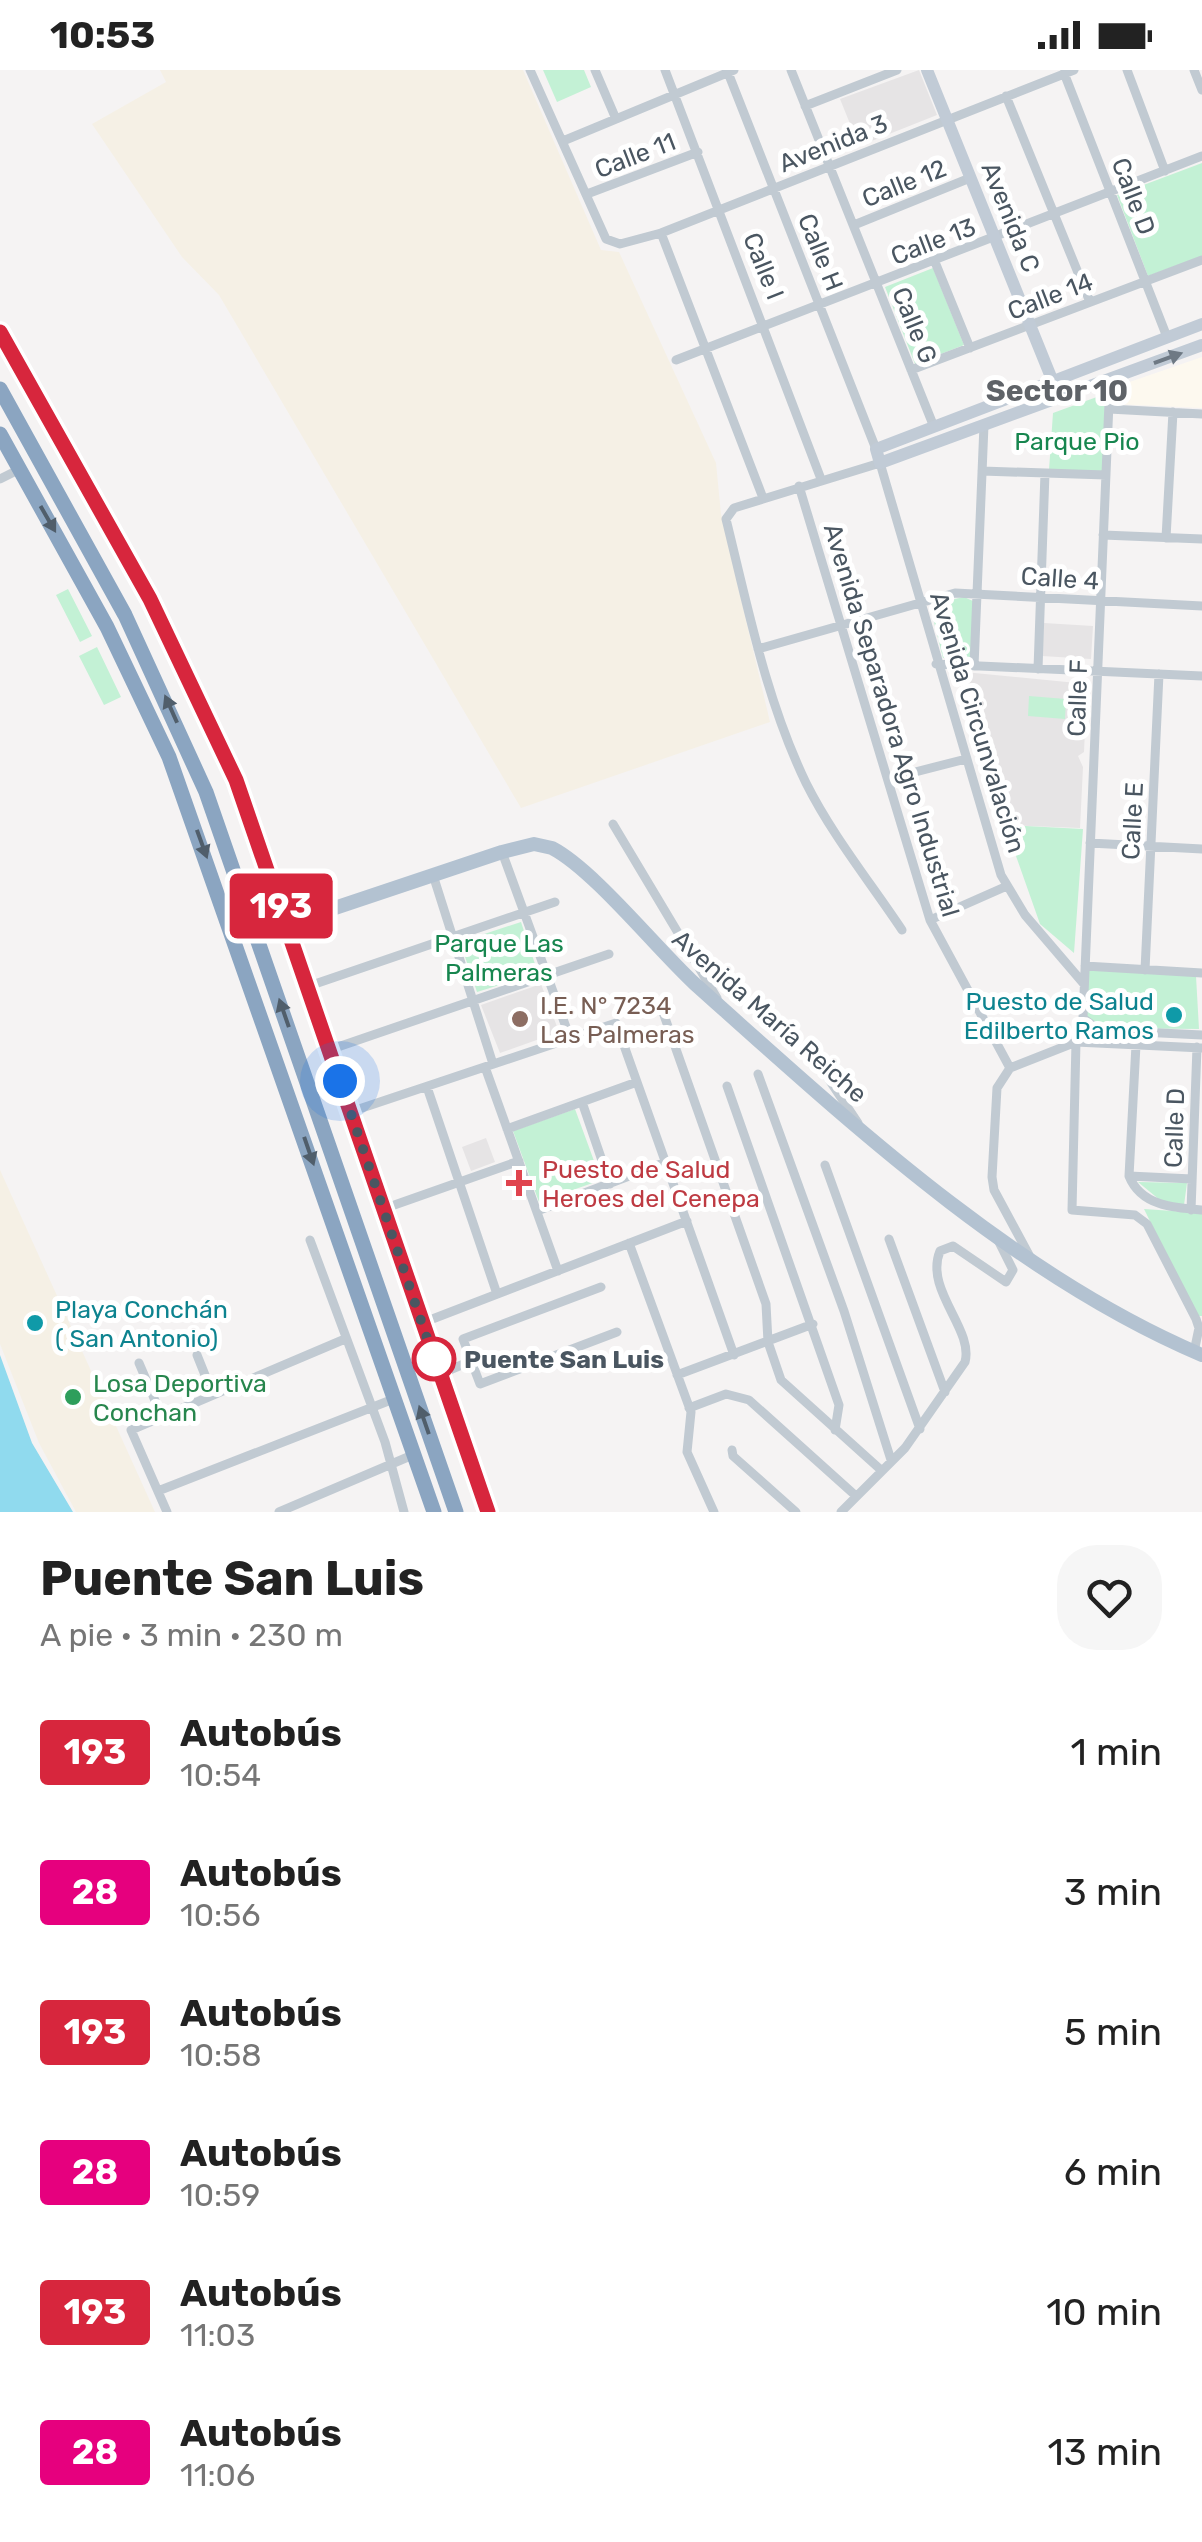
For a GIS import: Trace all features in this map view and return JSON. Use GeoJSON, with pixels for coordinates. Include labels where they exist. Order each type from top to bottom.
{"type":"FeatureCollection","features":[{"type":"Feature","properties":{"kind":"highway"},"geometry":{"type":"LineString","coordinates":[[0,389],[125,616],[206,792],[456,1512]]}},
{"type":"Feature","properties":{"kind":"highway"},"geometry":{"type":"LineString","coordinates":[[0,434],[107,627],[180,786],[434,1512]]}},
{"type":"Feature","properties":{"kind":"main road"},"geometry":{"type":"LineString","coordinates":[[0,332],[150,599],[236,780],[488,1512]]}},
{"type":"Feature","properties":{"kind":"main road","name":"Avenida María Reiche"},"geometry":{"type":"LineString","coordinates":[[287,924],[502,852],[534,844],[561,852],[722,1007],[943,1197],[1099,1302],[1198,1353]]}},
{"type":"Feature","properties":{"kind":"street"},"geometry":{"type":"LineString","coordinates":[[530,70],[587,194]]}},
{"type":"Feature","properties":{"kind":"street"},"geometry":{"type":"LineString","coordinates":[[595,70],[616,119]]}},
{"type":"Feature","properties":{"kind":"street","name":"Calle I"},"geometry":{"type":"LineString","coordinates":[[664,70],[822,479]]}},
{"type":"Feature","properties":{"kind":"street","name":"Calle G"},"geometry":{"type":"LineString","coordinates":[[791,70],[934,427]]}},
{"type":"Feature","properties":{"kind":"street"},"geometry":{"type":"LineString","coordinates":[[859,70],[864,82]]}},
{"type":"Feature","properties":{"kind":"street"},"geometry":{"type":"LineString","coordinates":[[805,106],[897,70]]}},
{"type":"Feature","properties":{"kind":"street","name":"Avenida C"},"geometry":{"type":"LineString","coordinates":[[927,70],[1053,382]]}},
{"type":"Feature","properties":{"kind":"street"},"geometry":{"type":"LineString","coordinates":[[1127,70],[1166,170]]}},
{"type":"Feature","properties":{"kind":"street"},"geometry":{"type":"LineString","coordinates":[[1194,70],[1202,90]]}},
{"type":"Feature","properties":{"kind":"street"},"geometry":{"type":"LineString","coordinates":[[563,141],[730,71]]}},
{"type":"Feature","properties":{"kind":"street","name":"Calle H"},"geometry":{"type":"LineString","coordinates":[[730,71],[878,456]]}},
{"type":"Feature","properties":{"kind":"street","name":"Avenida 3"},"geometry":{"type":"LineString","coordinates":[[587,194],[606,240],[620,244],[661,233],[1067,71]]}},
{"type":"Feature","properties":{"kind":"street","name":"Calle D"},"geometry":{"type":"LineString","coordinates":[[1067,71],[1167,337]]}},
{"type":"Feature","properties":{"kind":"street"},"geometry":{"type":"LineString","coordinates":[[1006,96],[1090,302]]}},
{"type":"Feature","properties":{"kind":"street","name":"Calle 11"},"geometry":{"type":"LineString","coordinates":[[587,194],[698,152]]}},
{"type":"Feature","properties":{"kind":"street","name":"Calle 13"},"geometry":{"type":"LineString","coordinates":[[676,360],[1202,156]]}},
{"type":"Feature","properties":{"kind":"street","name":"Calle 12"},"geometry":{"type":"LineString","coordinates":[[854,225],[970,178]]}},
{"type":"Feature","properties":{"kind":"street"},"geometry":{"type":"LineString","coordinates":[[661,233],[763,498]]}},
{"type":"Feature","properties":{"kind":"street","name":"Calle 14"},"geometry":{"type":"LineString","coordinates":[[912,370],[1202,260]]}},
{"type":"Feature","properties":{"kind":"street"},"geometry":{"type":"LineString","coordinates":[[935,262],[970,348]]}},
{"type":"Feature","properties":{"kind":"street"},"geometry":{"type":"LineString","coordinates":[[902,930],[807,784],[758,648],[726,520],[728,512],[822,479],[934,427],[1202,324]]}},
{"type":"Feature","properties":{"kind":"street"},"geometry":{"type":"LineString","coordinates":[[878,456],[984,425],[1202,345]]}},
{"type":"Feature","properties":{"kind":"street","name":"Calle F"},"geometry":{"type":"LineString","coordinates":[[1110,379],[1083,1018],[1099,1030],[1202,1035]]}},
{"type":"Feature","properties":{"kind":"street"},"geometry":{"type":"LineString","coordinates":[[1109,409],[1202,414]]}},
{"type":"Feature","properties":{"kind":"street"},"geometry":{"type":"LineString","coordinates":[[1166,538],[1173,412]]}},
{"type":"Feature","properties":{"kind":"street"},"geometry":{"type":"LineString","coordinates":[[974,666],[984,425]]}},
{"type":"Feature","properties":{"kind":"street","name":"Avenida Circunvalación"},"geometry":{"type":"LineString","coordinates":[[878,456],[917,602],[1007,886],[1025,915],[1084,984]]}},
{"type":"Feature","properties":{"kind":"street"},"geometry":{"type":"LineString","coordinates":[[0,480],[20,470]]}},
{"type":"Feature","properties":{"kind":"street"},"geometry":{"type":"LineString","coordinates":[[982,471],[1106,475]]}},
{"type":"Feature","properties":{"kind":"street"},"geometry":{"type":"LineString","coordinates":[[1038,669],[1045,473]]}},
{"type":"Feature","properties":{"kind":"street","name":"Avenida Separadora Agro Industrial"},"geometry":{"type":"LineString","coordinates":[[799,486],[930,920],[1010,1068]]}},
{"type":"Feature","properties":{"kind":"street"},"geometry":{"type":"LineString","coordinates":[[1104,535],[1202,539]]}},
{"type":"Feature","properties":{"kind":"street","name":"Calle 4"},"geometry":{"type":"LineString","coordinates":[[758,648],[917,602],[977,593],[1202,606]]}},
{"type":"Feature","properties":{"kind":"street"},"geometry":{"type":"LineString","coordinates":[[936,664],[1202,676]]}},
{"type":"Feature","properties":{"kind":"street","name":"Calle E"},"geometry":{"type":"LineString","coordinates":[[1145,970],[1159,674]]}},
{"type":"Feature","properties":{"kind":"street"},"geometry":{"type":"LineString","coordinates":[[888,780],[966,760]]}},
{"type":"Feature","properties":{"kind":"street"},"geometry":{"type":"LineString","coordinates":[[613,824],[722,1007]]}},
{"type":"Feature","properties":{"kind":"street"},"geometry":{"type":"LineString","coordinates":[[1090,843],[1202,849]]}},
{"type":"Feature","properties":{"kind":"street"},"geometry":{"type":"LineString","coordinates":[[502,852],[570,1038]]}},
{"type":"Feature","properties":{"kind":"street"},"geometry":{"type":"LineString","coordinates":[[433,875],[473,1001],[507,1129],[558,1271]]}},
{"type":"Feature","properties":{"kind":"street"},"geometry":{"type":"LineString","coordinates":[[930,920],[1007,886]]}},
{"type":"Feature","properties":{"kind":"street"},"geometry":{"type":"LineString","coordinates":[[309,986],[555,902]]}},
{"type":"Feature","properties":{"kind":"street"},"geometry":{"type":"LineString","coordinates":[[330,1050],[609,954]]}},
{"type":"Feature","properties":{"kind":"street"},"geometry":{"type":"LineString","coordinates":[[1085,966],[1202,972]]}},
{"type":"Feature","properties":{"kind":"street"},"geometry":{"type":"LineString","coordinates":[[658,1001],[766,1304],[768,1342],[781,1380],[881,1470]]}},
{"type":"Feature","properties":{"kind":"street"},"geometry":{"type":"LineString","coordinates":[[350,1112],[616,1023],[734,1354]]}},
{"type":"Feature","properties":{"kind":"street"},"geometry":{"type":"LineString","coordinates":[[1076,1042],[1072,1210],[1142,1218],[1196,1319],[1198,1353]]}},
{"type":"Feature","properties":{"kind":"street"},"geometry":{"type":"LineString","coordinates":[[1030,1256],[994,1190],[992,1177],[997,1088],[1010,1068],[1076,1042],[1200,1048]]}},
{"type":"Feature","properties":{"kind":"street"},"geometry":{"type":"LineString","coordinates":[[1136,1045],[1129,1176],[1146,1198],[1172,1208],[1197,1210]]}},
{"type":"Feature","properties":{"kind":"street","name":"Calle D"},"geometry":{"type":"LineString","coordinates":[[1197,1210],[1192,1179],[1200,1048]]}},
{"type":"Feature","properties":{"kind":"street"},"geometry":{"type":"LineString","coordinates":[[812,1054],[860,1126]]}},
{"type":"Feature","properties":{"kind":"street"},"geometry":{"type":"LineString","coordinates":[[758,1074],[844,1312],[891,1460]]}},
{"type":"Feature","properties":{"kind":"street"},"geometry":{"type":"LineString","coordinates":[[507,1129],[637,1082]]}},
{"type":"Feature","properties":{"kind":"street"},"geometry":{"type":"LineString","coordinates":[[427,1086],[497,1294]]}},
{"type":"Feature","properties":{"kind":"street"},"geometry":{"type":"LineString","coordinates":[[728,1086],[839,1405],[835,1430]]}},
{"type":"Feature","properties":{"kind":"street"},"geometry":{"type":"LineString","coordinates":[[582,1102],[610,1184]]}},
{"type":"Feature","properties":{"kind":"street"},"geometry":{"type":"LineString","coordinates":[[383,1209],[519,1161]]}},
{"type":"Feature","properties":{"kind":"street"},"geometry":{"type":"LineString","coordinates":[[537,1211],[666,1162]]}},
{"type":"Feature","properties":{"kind":"street"},"geometry":{"type":"LineString","coordinates":[[825,1165],[920,1430]]}},
{"type":"Feature","properties":{"kind":"street"},"geometry":{"type":"LineString","coordinates":[[1129,1176],[1192,1179]]}},
{"type":"Feature","properties":{"kind":"street"},"geometry":{"type":"LineString","coordinates":[[422,1324],[687,1221]]}},
{"type":"Feature","properties":{"kind":"street"},"geometry":{"type":"LineString","coordinates":[[840,1512],[920,1430],[968,1354],[948,1308],[936,1257],[945,1246],[954,1246],[1000,1280],[1011,1280],[1013,1270],[995,1233]]}},
{"type":"Feature","properties":{"kind":"street"},"geometry":{"type":"LineString","coordinates":[[889,1239],[944,1392]]}},
{"type":"Feature","properties":{"kind":"street"},"geometry":{"type":"LineString","coordinates":[[310,1240],[393,1466],[404,1512]]}},
{"type":"Feature","properties":{"kind":"street"},"geometry":{"type":"LineString","coordinates":[[629,1244],[689,1408],[692,1432],[687,1452],[714,1512]]}},
{"type":"Feature","properties":{"kind":"street"},"geometry":{"type":"LineString","coordinates":[[601,1287],[463,1340],[480,1384],[618,1332]]}},
{"type":"Feature","properties":{"kind":"street"},"geometry":{"type":"LineString","coordinates":[[677,1375],[812,1324]]}},
{"type":"Feature","properties":{"kind":"street"},"geometry":{"type":"LineString","coordinates":[[167,1512],[131,1430],[344,1339]]}},
{"type":"Feature","properties":{"kind":"street"},"geometry":{"type":"LineString","coordinates":[[198,1354],[213,1395]]}},
{"type":"Feature","properties":{"kind":"street"},"geometry":{"type":"LineString","coordinates":[[440,1374],[472,1361]]}},
{"type":"Feature","properties":{"kind":"street"},"geometry":{"type":"LineString","coordinates":[[139,1363],[162,1417]]}},
{"type":"Feature","properties":{"kind":"street"},"geometry":{"type":"LineString","coordinates":[[689,1408],[726,1394],[749,1400],[856,1496]]}},
{"type":"Feature","properties":{"kind":"street"},"geometry":{"type":"LineString","coordinates":[[158,1490],[396,1398]]}},
{"type":"Feature","properties":{"kind":"street"},"geometry":{"type":"LineString","coordinates":[[732,1450],[733,1456],[796,1512]]}},
{"type":"Feature","properties":{"kind":"street"},"geometry":{"type":"LineString","coordinates":[[279,1512],[415,1454]]}},
{"type":"Feature","properties":{"kind":"shaded area"},"geometry":{"type":"Polygon","coordinates":[[[919,70],[937,115],[859,146],[840,99],[919,70]]]}},
{"type":"Feature","properties":{"kind":"shaded area"},"geometry":{"type":"Polygon","coordinates":[[[1202,357],[1202,408],[1114,404],[1118,386],[1202,357]]]}},
{"type":"Feature","properties":{"kind":"shaded area"},"geometry":{"type":"Polygon","coordinates":[[[1044,623],[1093,626],[1091,659],[1042,656],[1044,623]]]}},
{"type":"Feature","properties":{"kind":"shaded area"},"geometry":{"type":"Polygon","coordinates":[[[954,671],[1087,684],[1084,752],[1078,756],[1083,767],[1080,828],[1005,825],[954,671]]]}},
{"type":"Feature","properties":{"kind":"shaded area","name":"I.E. N° 7234 Las Palmeras"},"geometry":{"type":"Polygon","coordinates":[[[541,984],[559,1032],[500,1053],[481,1005],[541,984]]]}},
{"type":"Feature","properties":{"kind":"shaded area"},"geometry":{"type":"Polygon","coordinates":[[[486,1138],[495,1162],[471,1171],[462,1147],[486,1138]]]}},
{"type":"Feature","properties":{"kind":"green space"},"geometry":{"type":"Polygon","coordinates":[[[543,70],[584,70],[591,87],[557,102],[543,70]]]}},
{"type":"Feature","properties":{"kind":"green space"},"geometry":{"type":"Polygon","coordinates":[[[1202,163],[1202,256],[1148,276],[1117,195],[1202,163]]]}},
{"type":"Feature","properties":{"kind":"green space"},"geometry":{"type":"Polygon","coordinates":[[[933,268],[964,345],[915,364],[885,287],[933,268]]]}},
{"type":"Feature","properties":{"kind":"green space","name":"Parque Pio"},"geometry":{"type":"Polygon","coordinates":[[[1105,394],[1104,472],[1049,470],[1053,413],[1105,394]]]}},
{"type":"Feature","properties":{"kind":"green space"},"geometry":{"type":"Polygon","coordinates":[[[68,589],[92,636],[80,642],[56,595],[68,589]]]}},
{"type":"Feature","properties":{"kind":"green space"},"geometry":{"type":"Polygon","coordinates":[[[964,597],[973,601],[972,658],[943,658],[931,610],[936,603],[964,597]]]}},
{"type":"Feature","properties":{"kind":"green space"},"geometry":{"type":"Polygon","coordinates":[[[97,647],[121,697],[104,705],[79,656],[97,647]]]}},
{"type":"Feature","properties":{"kind":"green space"},"geometry":{"type":"Polygon","coordinates":[[[1029,696],[1066,699],[1065,719],[1028,716],[1029,696]]]}},
{"type":"Feature","properties":{"kind":"green space"},"geometry":{"type":"Polygon","coordinates":[[[1005,825],[1083,829],[1074,953],[1040,924],[1005,825]]]}},
{"type":"Feature","properties":{"kind":"green space","name":"Parque Las Palmeras"},"geometry":{"type":"Polygon","coordinates":[[[521,922],[538,973],[477,992],[460,942],[521,922]]]}},
{"type":"Feature","properties":{"kind":"green space"},"geometry":{"type":"Polygon","coordinates":[[[1089,969],[1196,976],[1199,1029],[1103,1028],[1086,1016],[1089,969]]]}},
{"type":"Feature","properties":{"kind":"green space"},"geometry":{"type":"Polygon","coordinates":[[[575,1109],[601,1180],[539,1202],[513,1131],[575,1109]]]}},
{"type":"Feature","properties":{"kind":"green space"},"geometry":{"type":"Polygon","coordinates":[[[1138,1182],[1187,1183],[1184,1205],[1161,1201],[1138,1182]]]}},
{"type":"Feature","properties":{"kind":"green space"},"geometry":{"type":"Polygon","coordinates":[[[1144,1209],[1202,1213],[1202,1316],[1197,1316],[1144,1209]]]}},
{"type":"Feature","properties":{"kind":"sand"},"geometry":{"type":"Polygon","coordinates":[[[160,70],[523,70],[601,250],[619,252],[716,463],[721,514],[770,722],[521,808],[219,295],[182,257],[92,124],[166,82],[160,70]]]}},
{"type":"Feature","properties":{"kind":"sand","name":"Playa Conchán ( San Antonio)"},"geometry":{"type":"Polygon","coordinates":[[[0,1170],[155,1512],[76,1512],[39,1443],[0,1344],[0,1170]]]}},
{"type":"Feature","properties":{"kind":"water"},"geometry":{"type":"Polygon","coordinates":[[[0,1355],[32,1443],[73,1512],[0,1512],[0,1355]]]}},
{"type":"Feature","properties":{"kind":"bus line","name":"193"},"geometry":{"type":"LineString","coordinates":[[0,332],[150,599],[236,780],[488,1512]]}},
{"type":"Feature","properties":{"kind":"place","name":"Puesto de Salud Edilberto Ramos"},"geometry":{"type":"Point","coordinates":[1174,1015]}},
{"type":"Feature","properties":{"kind":"place","name":"I.E. N° 7234 Las Palmeras"},"geometry":{"type":"Point","coordinates":[520,1019]}},
{"type":"Feature","properties":{"kind":"place","name":"Puesto de Salud Heroes del Cenepa"},"geometry":{"type":"Point","coordinates":[519,1183]}},
{"type":"Feature","properties":{"kind":"place","name":"Playa Conchán ( San Antonio)"},"geometry":{"type":"Point","coordinates":[35,1323]}},
{"type":"Feature","properties":{"kind":"place","name":"Puente San Luis"},"geometry":{"type":"Point","coordinates":[434,1359]}},
{"type":"Feature","properties":{"kind":"place","name":"Losa Deportiva Conchan"},"geometry":{"type":"Point","coordinates":[73,1397]}},
{"type":"Feature","properties":{"kind":"district","name":"Sector 10"},"geometry":{"type":"Point","coordinates":[1057,391]}},
{"type":"Feature","properties":{"kind":"route"},"geometry":{"type":"LineString","coordinates":[[340,1081],[434,1359]]}}]}
